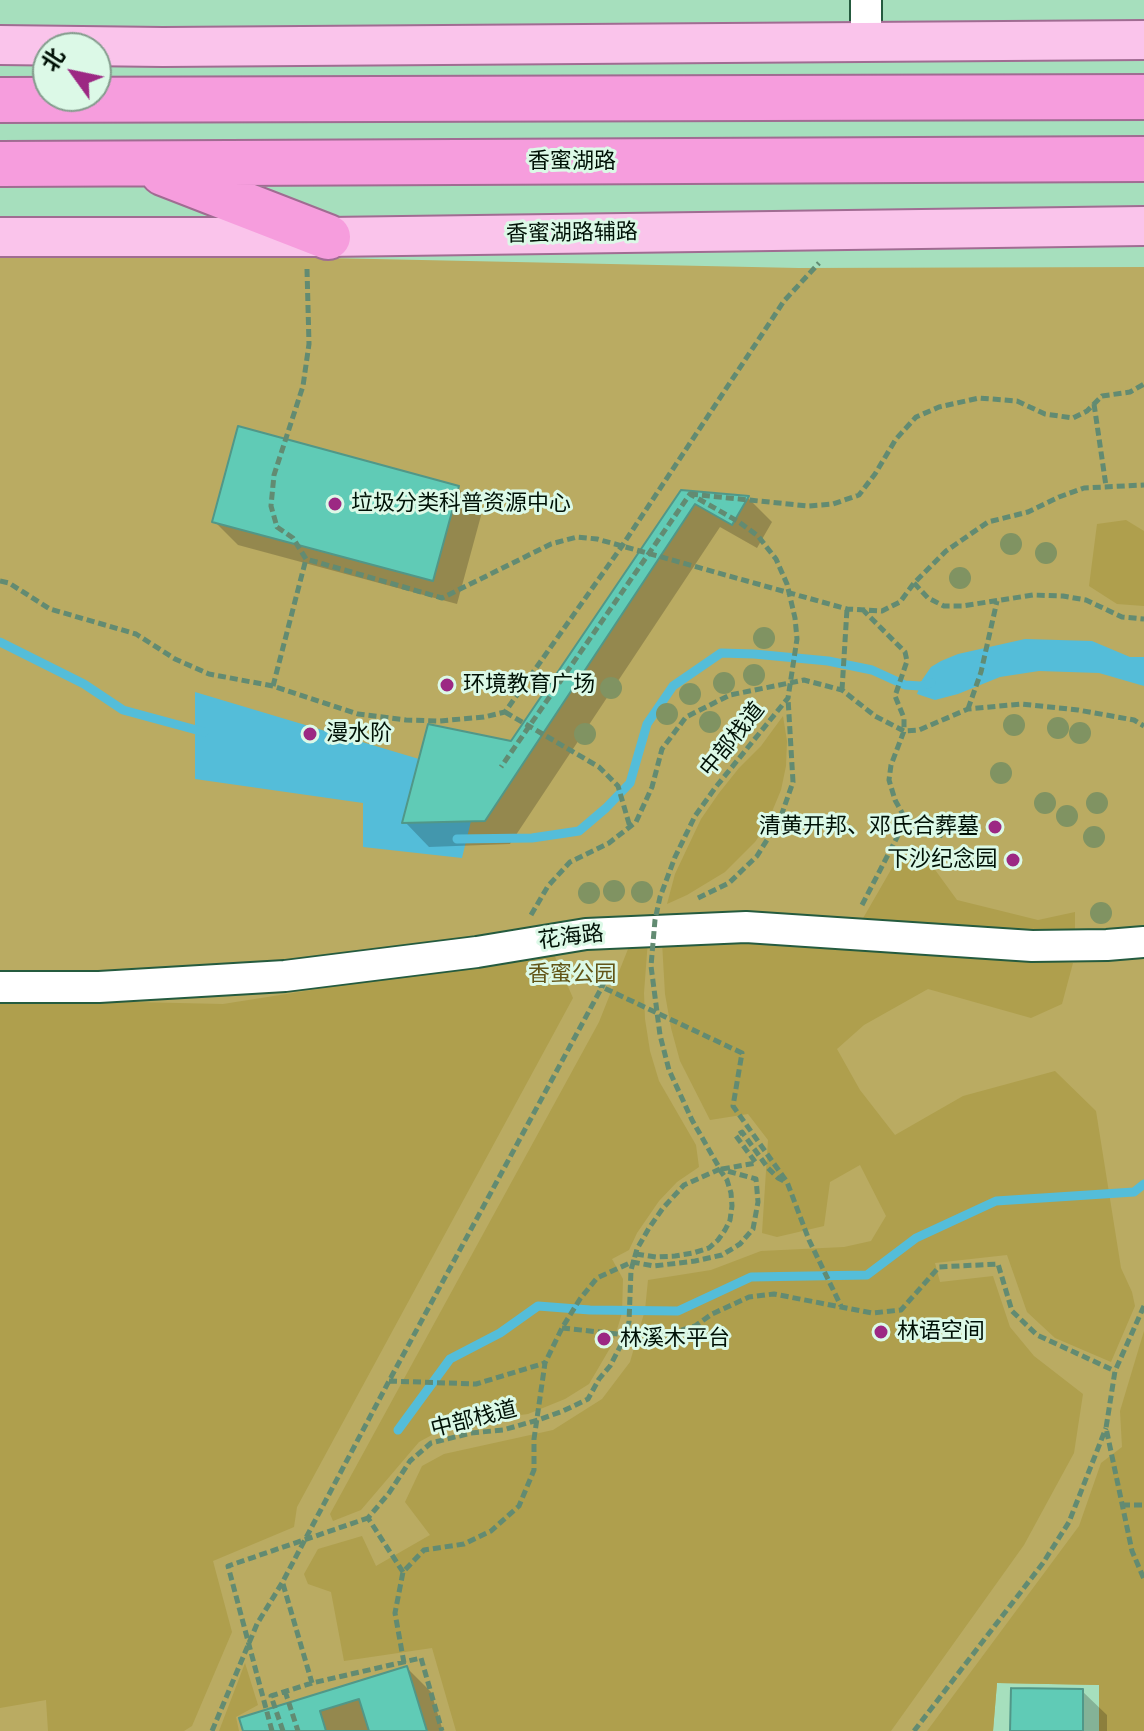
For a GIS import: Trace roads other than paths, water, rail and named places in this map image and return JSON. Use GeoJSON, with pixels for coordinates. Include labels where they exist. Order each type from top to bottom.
{"type":"FeatureCollection","features":[{"type":"Feature","properties":{"kind":"highway"},"geometry":{"type":"LineString","coordinates":[[0,100],[1144,97]]}},
{"type":"Feature","properties":{"kind":"highway","name":"香蜜湖路"},"geometry":{"type":"LineString","coordinates":[[0,164],[1144,159]]}},
{"type":"Feature","properties":{"kind":"highway"},"geometry":{"type":"LineString","coordinates":[[138,164],[316,237]]}},
{"type":"Feature","properties":{"kind":"main road"},"geometry":{"type":"LineString","coordinates":[[0,45],[163,47],[1144,40]]}},
{"type":"Feature","properties":{"kind":"main road","name":"香蜜湖路辅路"},"geometry":{"type":"LineString","coordinates":[[0,237],[316,237],[1144,226]]}},
{"type":"Feature","properties":{"kind":"street"},"geometry":{"type":"LineString","coordinates":[[866,0],[866,41]]}},
{"type":"Feature","properties":{"kind":"street","name":"花海路"},"geometry":{"type":"LineString","coordinates":[[0,987],[99,987],[285,976],[477,952],[586,934],[746,927],[1032,946],[1144,942]]}},
{"type":"Feature","properties":{"kind":"water"},"geometry":{"type":"Polygon","coordinates":[[[1025,639],[1092,641],[1130,657],[1144,657],[1144,686],[1099,673],[1039,671],[1000,677],[935,700],[917,694],[931,667],[941,661],[958,654],[1025,639]]]}},
{"type":"Feature","properties":{"kind":"water"},"geometry":{"type":"Polygon","coordinates":[[[195,692],[419,759],[471,821],[462,858],[363,847],[363,803],[195,779],[195,692]]]}},
{"type":"Feature","properties":{"kind":"waterway"},"geometry":{"type":"LineString","coordinates":[[0,642],[84,684],[123,710],[204,732]]}},
{"type":"Feature","properties":{"kind":"waterway"},"geometry":{"type":"LineString","coordinates":[[457,839],[532,838],[579,831],[630,783],[647,724],[673,686],[721,653],[828,661],[872,670],[905,685],[931,683]]}},
{"type":"Feature","properties":{"kind":"waterway"},"geometry":{"type":"LineString","coordinates":[[398,1430],[450,1359],[500,1333],[538,1306],[678,1311],[751,1277],[867,1275],[916,1238],[996,1201],[1134,1192],[1144,1184]]}},
{"type":"Feature","properties":{"kind":"place","name":"垃圾分类科普资源中心"},"geometry":{"type":"Point","coordinates":[335,504]}},
{"type":"Feature","properties":{"kind":"place","name":"环境教育广场"},"geometry":{"type":"Point","coordinates":[447,685]}},
{"type":"Feature","properties":{"kind":"place","name":"漫水阶"},"geometry":{"type":"Point","coordinates":[310,734]}},
{"type":"Feature","properties":{"kind":"place","name":"清黄开邦、邓氏合葬墓"},"geometry":{"type":"Point","coordinates":[995,827]}},
{"type":"Feature","properties":{"kind":"place","name":"下沙纪念园"},"geometry":{"type":"Point","coordinates":[1013,860]}},
{"type":"Feature","properties":{"kind":"place","name":"林语空间"},"geometry":{"type":"Point","coordinates":[881,1332]}},
{"type":"Feature","properties":{"kind":"place","name":"林溪木平台"},"geometry":{"type":"Point","coordinates":[604,1339]}},
{"type":"Feature","properties":{"kind":"park label","name":"香蜜公园"},"geometry":{"type":"Point","coordinates":[572,975]}}]}
